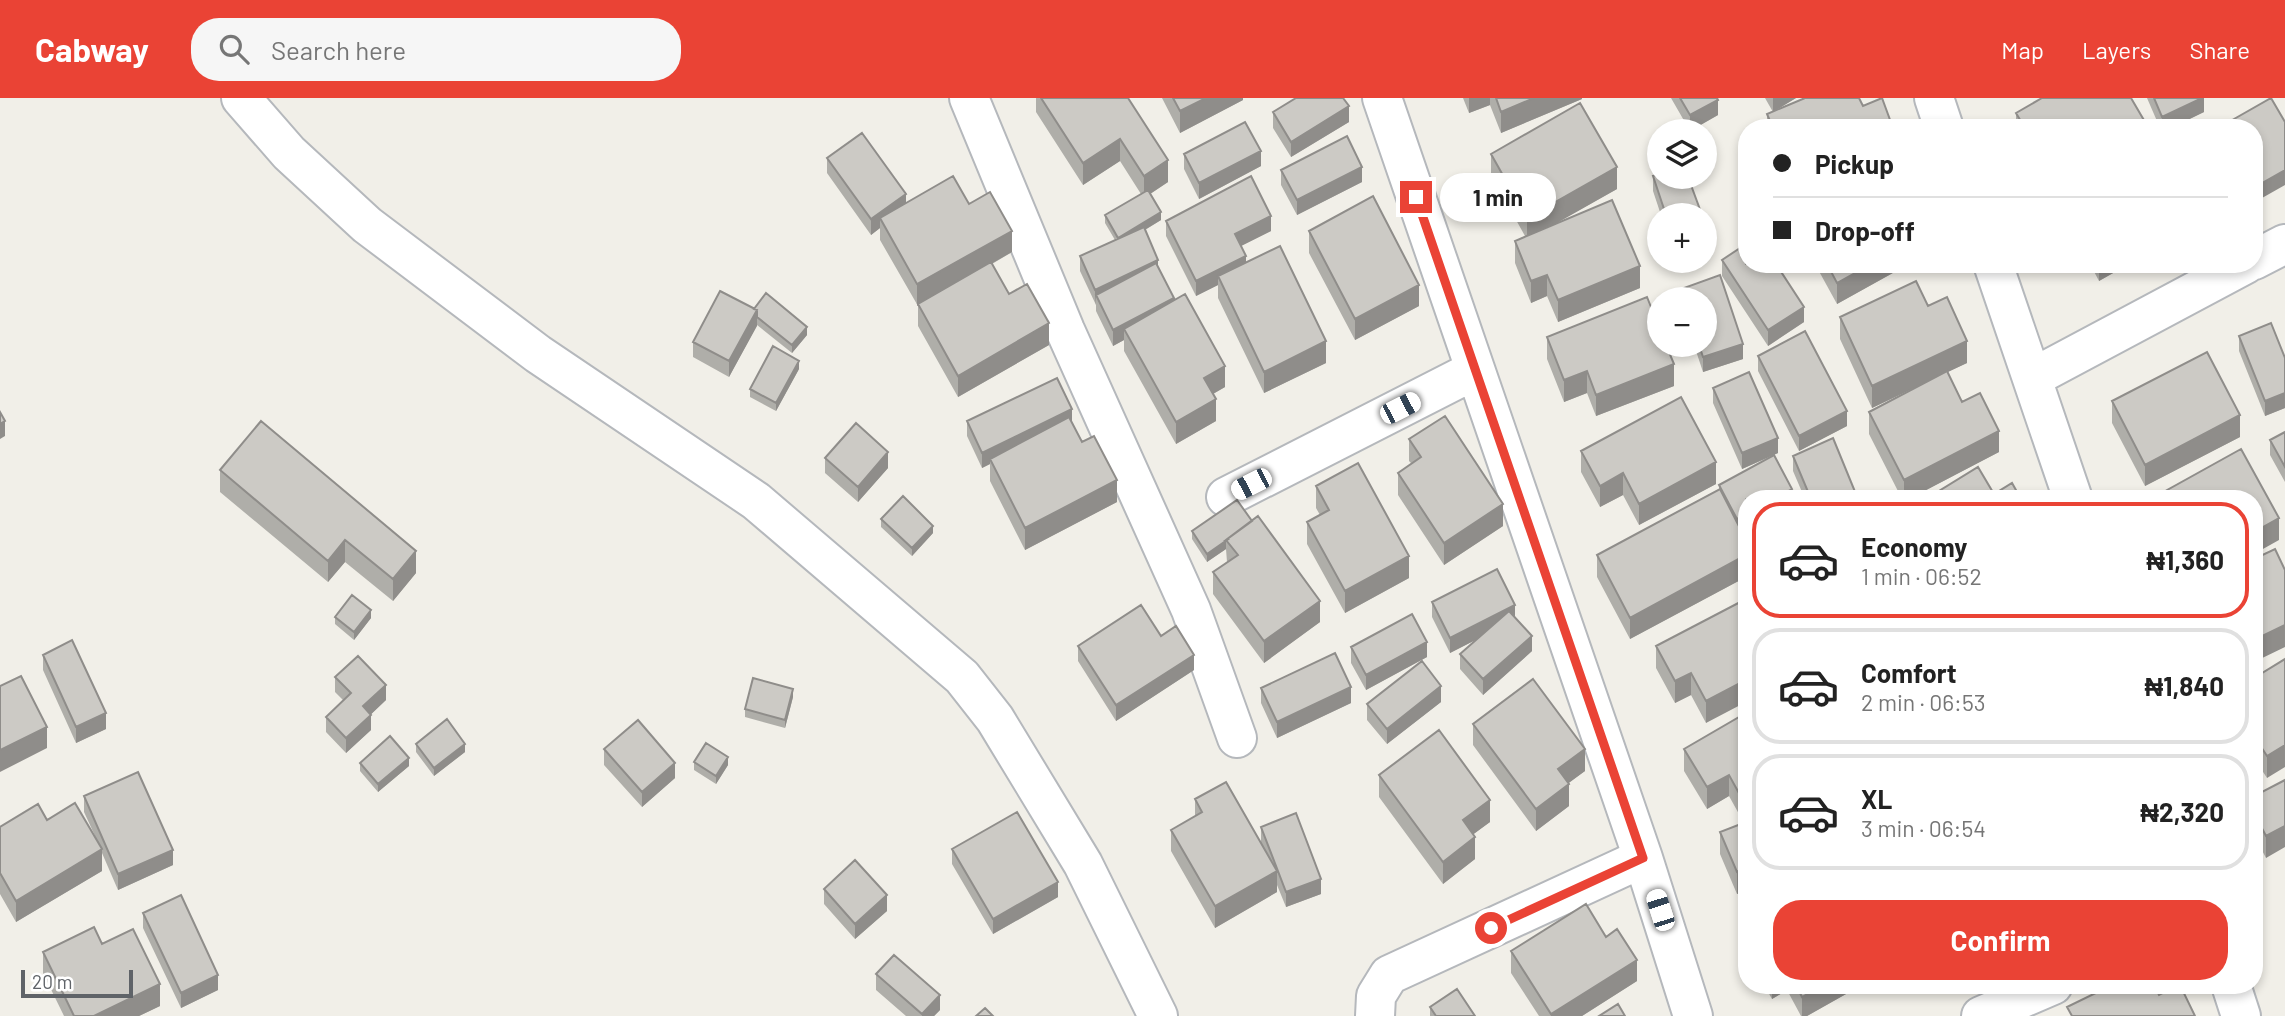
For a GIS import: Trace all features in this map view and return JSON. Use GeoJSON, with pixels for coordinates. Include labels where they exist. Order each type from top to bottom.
{"type":"FeatureCollection","features":[{"type":"Feature","properties":{"kind":"street"},"geometry":{"type":"LineString","coordinates":[[241,98],[289,153],[367,225],[538,354],[756,501],[962,677],[995,719],[1083,863],[1158,1016]]}},
{"type":"Feature","properties":{"kind":"street"},"geometry":{"type":"LineString","coordinates":[[968,98],[1065,330],[1191,610],[1237,738]]}},
{"type":"Feature","properties":{"kind":"street"},"geometry":{"type":"LineString","coordinates":[[1381,98],[1643,858],[1693,1016]]}},
{"type":"Feature","properties":{"kind":"street"},"geometry":{"type":"LineString","coordinates":[[1934,98],[1941,119]]}},
{"type":"Feature","properties":{"kind":"street"},"geometry":{"type":"LineString","coordinates":[[2263,255],[2285,244]]}},
{"type":"Feature","properties":{"kind":"street"},"geometry":{"type":"LineString","coordinates":[[1996,273],[2034,377],[2070,490]]}},
{"type":"Feature","properties":{"kind":"street"},"geometry":{"type":"LineString","coordinates":[[2034,377],[2229,273]]}},
{"type":"Feature","properties":{"kind":"street"},"geometry":{"type":"LineString","coordinates":[[1226,497],[1475,370]]}},
{"type":"Feature","properties":{"kind":"street"},"geometry":{"type":"LineString","coordinates":[[1376,1016],[1376,996],[1389,975],[1643,858]]}},
{"type":"Feature","properties":{"kind":"street"},"geometry":{"type":"LineString","coordinates":[[1981,1016],[2032,994]]}},
{"type":"Feature","properties":{"kind":"street"},"geometry":{"type":"LineString","coordinates":[[2234,994],[2241,1016]]}},
{"type":"Feature","properties":{"kind":"building"},"geometry":{"type":"Polygon","coordinates":[[[1041,98],[1128,98],[1168,160],[1144,176],[1120,139],[1083,163],[1041,98]]]}},
{"type":"Feature","properties":{"kind":"building"},"geometry":{"type":"Polygon","coordinates":[[[1173,98],[1206,98],[1180,111],[1173,98]]]}},
{"type":"Feature","properties":{"kind":"building"},"geometry":{"type":"Polygon","coordinates":[[[1296,98],[1343,98],[1349,106],[1291,142],[1273,112],[1296,98]]]}},
{"type":"Feature","properties":{"kind":"building"},"geometry":{"type":"Polygon","coordinates":[[[1496,98],[1534,98],[1501,112],[1496,98]]]}},
{"type":"Feature","properties":{"kind":"building"},"geometry":{"type":"Polygon","coordinates":[[[1680,98],[1717,98],[1718,100],[1690,115],[1680,98]]]}},
{"type":"Feature","properties":{"kind":"building"},"geometry":{"type":"Polygon","coordinates":[[[1805,98],[1859,98],[1863,106],[1882,98],[1890,119],[1769,119],[1767,114],[1805,98]]]}},
{"type":"Feature","properties":{"kind":"building"},"geometry":{"type":"Polygon","coordinates":[[[2042,98],[2131,98],[2143,119],[2020,119],[2016,113],[2042,98]]]}},
{"type":"Feature","properties":{"kind":"building"},"geometry":{"type":"Polygon","coordinates":[[[2154,98],[2202,98],[2162,117],[2154,98]]]}},
{"type":"Feature","properties":{"kind":"building"},"geometry":{"type":"Polygon","coordinates":[[[2271,98],[2285,122],[2285,170],[2263,182],[2263,119],[2234,119],[2271,98]]]}},
{"type":"Feature","properties":{"kind":"building"},"geometry":{"type":"Polygon","coordinates":[[[1580,103],[1617,167],[1527,218],[1491,154],[1580,103]]]}},
{"type":"Feature","properties":{"kind":"building"},"geometry":{"type":"Polygon","coordinates":[[[1245,122],[1261,151],[1199,183],[1184,154],[1245,122]]]}},
{"type":"Feature","properties":{"kind":"building"},"geometry":{"type":"Polygon","coordinates":[[[862,133],[906,194],[871,219],[827,158],[862,133]]]}},
{"type":"Feature","properties":{"kind":"building"},"geometry":{"type":"Polygon","coordinates":[[[1347,136],[1362,167],[1297,200],[1281,170],[1347,136]]]}},
{"type":"Feature","properties":{"kind":"building"},"geometry":{"type":"Polygon","coordinates":[[[953,176],[969,204],[990,192],[1012,231],[917,284],[880,218],[953,176]]]}},
{"type":"Feature","properties":{"kind":"building"},"geometry":{"type":"Polygon","coordinates":[[[1251,176],[1271,216],[1235,234],[1246,256],[1196,281],[1166,221],[1251,176]]]}},
{"type":"Feature","properties":{"kind":"building"},"geometry":{"type":"Polygon","coordinates":[[[1657,189],[1692,189],[1698,203],[1662,203],[1657,189]]]}},
{"type":"Feature","properties":{"kind":"building"},"geometry":{"type":"Polygon","coordinates":[[[1148,190],[1161,212],[1118,238],[1105,215],[1148,190]]]}},
{"type":"Feature","properties":{"kind":"building"},"geometry":{"type":"Polygon","coordinates":[[[1373,196],[1419,285],[1355,319],[1309,231],[1373,196]]]}},
{"type":"Feature","properties":{"kind":"building"},"geometry":{"type":"Polygon","coordinates":[[[1612,200],[1640,266],[1558,300],[1547,275],[1531,281],[1515,241],[1612,200]]]}},
{"type":"Feature","properties":{"kind":"building"},"geometry":{"type":"Polygon","coordinates":[[[1144,227],[1158,260],[1095,290],[1080,256],[1144,227]]]}},
{"type":"Feature","properties":{"kind":"building"},"geometry":{"type":"Polygon","coordinates":[[[1280,246],[1326,341],[1264,372],[1218,276],[1280,246]]]}},
{"type":"Feature","properties":{"kind":"building"},"geometry":{"type":"Polygon","coordinates":[[[1738,249],[1738,273],[1782,273],[1804,307],[1768,330],[1722,260],[1738,249]]]}},
{"type":"Feature","properties":{"kind":"building"},"geometry":{"type":"Polygon","coordinates":[[[991,262],[1009,294],[1027,284],[1049,323],[958,376],[918,304],[991,262]]]}},
{"type":"Feature","properties":{"kind":"building"},"geometry":{"type":"Polygon","coordinates":[[[1156,263],[1174,298],[1113,330],[1096,295],[1156,263]]]}},
{"type":"Feature","properties":{"kind":"building"},"geometry":{"type":"Polygon","coordinates":[[[1832,273],[1855,273],[1837,283],[1832,273]]]}},
{"type":"Feature","properties":{"kind":"building"},"geometry":{"type":"Polygon","coordinates":[[[1720,275],[1743,344],[1717,352],[1717,287],[1687,287],[1720,275]]]}},
{"type":"Feature","properties":{"kind":"building"},"geometry":{"type":"Polygon","coordinates":[[[1916,281],[1928,306],[1947,297],[1967,341],[1872,386],[1840,317],[1916,281]]]}},
{"type":"Feature","properties":{"kind":"building"},"geometry":{"type":"Polygon","coordinates":[[[720,291],[757,310],[729,361],[693,342],[720,291]]]}},
{"type":"Feature","properties":{"kind":"building"},"geometry":{"type":"Polygon","coordinates":[[[766,293],[807,327],[792,345],[757,317],[757,310],[754,309],[766,293]]]}},
{"type":"Feature","properties":{"kind":"building"},"geometry":{"type":"Polygon","coordinates":[[[1185,294],[1225,366],[1204,378],[1216,399],[1176,422],[1124,329],[1185,294]]]}},
{"type":"Feature","properties":{"kind":"building"},"geometry":{"type":"Polygon","coordinates":[[[1647,297],[1647,357],[1671,357],[1674,364],[1596,395],[1587,371],[1564,380],[1547,337],[1647,297]]]}},
{"type":"Feature","properties":{"kind":"building"},"geometry":{"type":"Polygon","coordinates":[[[2271,323],[2285,358],[2285,393],[2265,401],[2239,336],[2271,323]]]}},
{"type":"Feature","properties":{"kind":"building"},"geometry":{"type":"Polygon","coordinates":[[[1805,331],[1847,411],[1799,436],[1758,356],[1805,331]]]}},
{"type":"Feature","properties":{"kind":"building"},"geometry":{"type":"Polygon","coordinates":[[[773,346],[799,361],[776,403],[750,389],[773,346]]]}},
{"type":"Feature","properties":{"kind":"building"},"geometry":{"type":"Polygon","coordinates":[[[2207,352],[2240,415],[2145,465],[2112,401],[2207,352]]]}},
{"type":"Feature","properties":{"kind":"building"},"geometry":{"type":"Polygon","coordinates":[[[1947,371],[1962,402],[1980,393],[1999,431],[1904,480],[1869,412],[1947,371]]]}},
{"type":"Feature","properties":{"kind":"building"},"geometry":{"type":"Polygon","coordinates":[[[1749,372],[1778,438],[1742,453],[1713,388],[1749,372]]]}},
{"type":"Feature","properties":{"kind":"building"},"geometry":{"type":"Polygon","coordinates":[[[1057,378],[1072,409],[982,453],[967,421],[1057,378]]]}},
{"type":"Feature","properties":{"kind":"building"},"geometry":{"type":"Polygon","coordinates":[[[1681,397],[1716,462],[1639,504],[1623,473],[1600,486],[1581,451],[1681,397]]]}},
{"type":"Feature","properties":{"kind":"building"},"geometry":{"type":"Polygon","coordinates":[[[1445,416],[1503,504],[1444,543],[1398,473],[1421,457],[1409,439],[1445,416]]]}},
{"type":"Feature","properties":{"kind":"building"},"geometry":{"type":"Polygon","coordinates":[[[1069,417],[1082,442],[1094,436],[1117,480],[1025,528],[990,459],[1069,417]]]}},
{"type":"Feature","properties":{"kind":"building"},"geometry":{"type":"Polygon","coordinates":[[[261,421],[416,551],[393,579],[345,540],[328,561],[220,470],[261,421]]]}},
{"type":"Feature","properties":{"kind":"building"},"geometry":{"type":"Polygon","coordinates":[[[856,423],[888,452],[858,487],[825,458],[856,423]]]}},
{"type":"Feature","properties":{"kind":"building"},"geometry":{"type":"Polygon","coordinates":[[[2285,432],[2285,467],[2270,440],[2285,432]]]}},
{"type":"Feature","properties":{"kind":"building"},"geometry":{"type":"Polygon","coordinates":[[[1833,438],[1854,490],[1807,490],[1793,456],[1833,438]]]}},
{"type":"Feature","properties":{"kind":"building"},"geometry":{"type":"Polygon","coordinates":[[[2241,449],[2279,518],[2263,527],[2263,490],[2167,490],[2241,449]]]}},
{"type":"Feature","properties":{"kind":"building"},"geometry":{"type":"Polygon","coordinates":[[[1774,455],[1792,489],[1738,490],[1737,519],[1719,485],[1774,455]]]}},
{"type":"Feature","properties":{"kind":"building"},"geometry":{"type":"Polygon","coordinates":[[[1358,463],[1409,556],[1345,591],[1307,522],[1329,510],[1316,486],[1358,463]]]}},
{"type":"Feature","properties":{"kind":"building"},"geometry":{"type":"Polygon","coordinates":[[[1978,467],[1992,490],[1941,490],[1978,467]]]}},
{"type":"Feature","properties":{"kind":"building"},"geometry":{"type":"Polygon","coordinates":[[[2012,483],[2016,490],[2001,490],[2012,483]]]}},
{"type":"Feature","properties":{"kind":"building"},"geometry":{"type":"Polygon","coordinates":[[[1720,489],[1738,524],[1738,559],[1630,618],[1597,555],[1720,489]]]}},
{"type":"Feature","properties":{"kind":"building"},"geometry":{"type":"Polygon","coordinates":[[[903,496],[933,526],[912,548],[881,519],[903,496]]]}},
{"type":"Feature","properties":{"kind":"building"},"geometry":{"type":"Polygon","coordinates":[[[1237,500],[1252,521],[1207,554],[1192,531],[1237,500]]]}},
{"type":"Feature","properties":{"kind":"building"},"geometry":{"type":"Polygon","coordinates":[[[1258,516],[1320,601],[1264,641],[1213,572],[1238,555],[1226,540],[1258,516]]]}},
{"type":"Feature","properties":{"kind":"building"},"geometry":{"type":"Polygon","coordinates":[[[2275,549],[2285,570],[2285,625],[2263,636],[2263,555],[2275,549]]]}},
{"type":"Feature","properties":{"kind":"building"},"geometry":{"type":"Polygon","coordinates":[[[1497,569],[1515,605],[1450,638],[1432,602],[1497,569]]]}},
{"type":"Feature","properties":{"kind":"building"},"geometry":{"type":"Polygon","coordinates":[[[352,595],[371,610],[354,632],[335,617],[352,595]]]}},
{"type":"Feature","properties":{"kind":"building"},"geometry":{"type":"Polygon","coordinates":[[[1738,603],[1738,684],[1706,701],[1691,673],[1675,681],[1656,646],[1738,603]]]}},
{"type":"Feature","properties":{"kind":"building"},"geometry":{"type":"Polygon","coordinates":[[[1141,605],[1161,636],[1176,626],[1194,655],[1116,705],[1078,646],[1141,605]]]}},
{"type":"Feature","properties":{"kind":"building"},"geometry":{"type":"Polygon","coordinates":[[[1509,611],[1532,636],[1483,679],[1460,654],[1509,611]]]}},
{"type":"Feature","properties":{"kind":"building"},"geometry":{"type":"Polygon","coordinates":[[[1412,614],[1427,642],[1366,675],[1351,647],[1412,614]]]}},
{"type":"Feature","properties":{"kind":"building"},"geometry":{"type":"Polygon","coordinates":[[[72,640],[106,713],[76,727],[43,655],[72,640]]]}},
{"type":"Feature","properties":{"kind":"building"},"geometry":{"type":"Polygon","coordinates":[[[1335,653],[1351,687],[1277,722],[1261,688],[1335,653]]]}},
{"type":"Feature","properties":{"kind":"building"},"geometry":{"type":"Polygon","coordinates":[[[358,656],[386,685],[363,706],[371,715],[346,738],[326,717],[351,693],[335,677],[358,656]]]}},
{"type":"Feature","properties":{"kind":"building"},"geometry":{"type":"Polygon","coordinates":[[[2285,659],[2285,745],[2267,756],[2263,750],[2263,672],[2285,659]]]}},
{"type":"Feature","properties":{"kind":"building"},"geometry":{"type":"Polygon","coordinates":[[[1422,661],[1441,686],[1387,729],[1367,704],[1422,661]]]}},
{"type":"Feature","properties":{"kind":"building"},"geometry":{"type":"Polygon","coordinates":[[[21,676],[47,727],[0,750],[0,686],[21,676]]]}},
{"type":"Feature","properties":{"kind":"building"},"geometry":{"type":"Polygon","coordinates":[[[753,678],[793,689],[785,720],[745,709],[753,678]]]}},
{"type":"Feature","properties":{"kind":"building"},"geometry":{"type":"Polygon","coordinates":[[[1533,679],[1585,749],[1558,769],[1569,784],[1536,809],[1473,724],[1533,679]]]}},
{"type":"Feature","properties":{"kind":"building"},"geometry":{"type":"Polygon","coordinates":[[[1738,718],[1738,791],[1729,775],[1707,787],[1684,749],[1738,718]]]}},
{"type":"Feature","properties":{"kind":"building"},"geometry":{"type":"Polygon","coordinates":[[[447,719],[465,744],[434,768],[416,744],[447,719]]]}},
{"type":"Feature","properties":{"kind":"building"},"geometry":{"type":"Polygon","coordinates":[[[638,720],[675,763],[642,792],[604,749],[638,720]]]}},
{"type":"Feature","properties":{"kind":"building"},"geometry":{"type":"Polygon","coordinates":[[[1439,730],[1490,800],[1463,820],[1475,837],[1443,862],[1379,775],[1439,730]]]}},
{"type":"Feature","properties":{"kind":"building"},"geometry":{"type":"Polygon","coordinates":[[[390,736],[409,758],[378,784],[360,763],[390,736]]]}},
{"type":"Feature","properties":{"kind":"building"},"geometry":{"type":"Polygon","coordinates":[[[706,743],[728,757],[716,776],[694,762],[706,743]]]}},
{"type":"Feature","properties":{"kind":"building"},"geometry":{"type":"Polygon","coordinates":[[[138,772],[173,850],[118,874],[84,796],[138,772]]]}},
{"type":"Feature","properties":{"kind":"building"},"geometry":{"type":"Polygon","coordinates":[[[2285,780],[2285,826],[2266,836],[2263,830],[2263,791],[2285,780]]]}},
{"type":"Feature","properties":{"kind":"building"},"geometry":{"type":"Polygon","coordinates":[[[1226,782],[1277,871],[1215,906],[1171,830],[1202,812],[1195,799],[1226,782]]]}},
{"type":"Feature","properties":{"kind":"building"},"geometry":{"type":"Polygon","coordinates":[[[75,803],[102,849],[16,901],[0,873],[0,827],[38,804],[47,820],[75,803]]]}},
{"type":"Feature","properties":{"kind":"building"},"geometry":{"type":"Polygon","coordinates":[[[1017,812],[1058,882],[993,919],[952,849],[1017,812]]]}},
{"type":"Feature","properties":{"kind":"building"},"geometry":{"type":"Polygon","coordinates":[[[1296,813],[1321,879],[1286,892],[1261,827],[1296,813]]]}},
{"type":"Feature","properties":{"kind":"building"},"geometry":{"type":"Polygon","coordinates":[[[1738,825],[1737,872],[1720,832],[1738,825]]]}},
{"type":"Feature","properties":{"kind":"building"},"geometry":{"type":"Polygon","coordinates":[[[855,860],[887,895],[855,924],[824,889],[855,860]]]}},
{"type":"Feature","properties":{"kind":"building"},"geometry":{"type":"Polygon","coordinates":[[[181,895],[218,975],[181,993],[143,913],[181,895]]]}},
{"type":"Feature","properties":{"kind":"building"},"geometry":{"type":"Polygon","coordinates":[[[1586,904],[1606,937],[1617,929],[1637,960],[1551,1014],[1511,951],[1586,904]]]}},
{"type":"Feature","properties":{"kind":"building"},"geometry":{"type":"Polygon","coordinates":[[[94,927],[102,944],[133,929],[160,984],[94,1016],[74,1016],[43,952],[94,927]]]}},
{"type":"Feature","properties":{"kind":"building"},"geometry":{"type":"Polygon","coordinates":[[[894,955],[940,995],[922,1014],[876,974],[894,955]]]}},
{"type":"Feature","properties":{"kind":"building"},"geometry":{"type":"Polygon","coordinates":[[[1457,989],[1475,1016],[1436,1016],[1430,1007],[1457,989]]]}},
{"type":"Feature","properties":{"kind":"building"},"geometry":{"type":"Polygon","coordinates":[[[2094,994],[2184,994],[2195,1016],[2072,1016],[2067,1007],[2094,994]]]}},
{"type":"Feature","properties":{"kind":"building"},"geometry":{"type":"Polygon","coordinates":[[[1618,1004],[1625,1016],[1599,1016],[1618,1004]]]}},
{"type":"Feature","properties":{"kind":"building"},"geometry":{"type":"Polygon","coordinates":[[[985,1008],[993,1016],[976,1016],[985,1008]]]}},
{"type":"Feature","properties":{"kind":"route"},"geometry":{"type":"LineString","coordinates":[[1416,197],[1643,858],[1491,928]]}}]}
